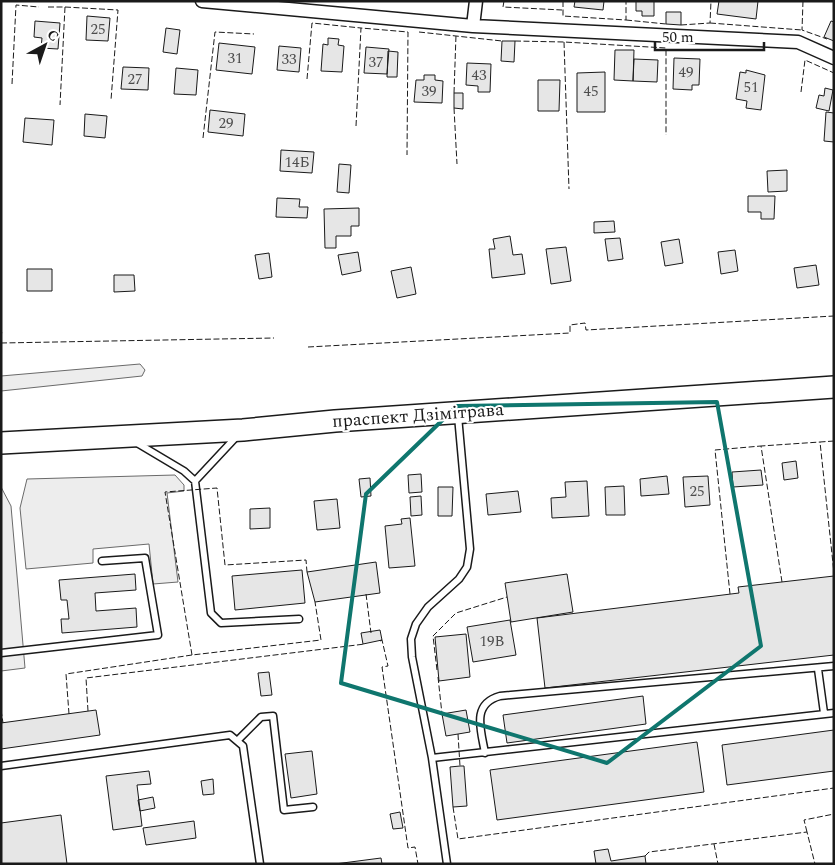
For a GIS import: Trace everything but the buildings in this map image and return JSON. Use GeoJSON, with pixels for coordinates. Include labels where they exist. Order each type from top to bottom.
{"type":"FeatureCollection","features":[{"type":"Feature","properties":{"kind":"main road","name":"праспект Дзімітрава"},"geometry":{"type":"LineString","coordinates":[[1,443],[242,430],[834,387]]}},
{"type":"Feature","properties":{"kind":"street"},"geometry":{"type":"LineString","coordinates":[[202,1],[473,26],[798,42],[834,58]]}},
{"type":"Feature","properties":{"kind":"street"},"geometry":{"type":"LineString","coordinates":[[473,26],[476,1]]}},
{"type":"Feature","properties":{"kind":"lane"},"geometry":{"type":"LineString","coordinates":[[447,864],[432,758],[412,657],[411,639],[416,624],[428,607],[459,579],[467,567],[470,550],[458,413]]}},
{"type":"Feature","properties":{"kind":"lane"},"geometry":{"type":"LineString","coordinates":[[195,481],[242,430]]}},
{"type":"Feature","properties":{"kind":"lane"},"geometry":{"type":"LineString","coordinates":[[126,435],[184,471],[195,481],[211,613],[221,623],[299,619]]}},
{"type":"Feature","properties":{"kind":"lane"},"geometry":{"type":"LineString","coordinates":[[1,653],[158,635],[145,558],[102,561]]}},
{"type":"Feature","properties":{"kind":"lane"},"geometry":{"type":"LineString","coordinates":[[485,753],[479,716],[483,706],[491,699],[500,696],[818,669],[834,666]]}},
{"type":"Feature","properties":{"kind":"lane"},"geometry":{"type":"LineString","coordinates":[[818,669],[824,713]]}},
{"type":"Feature","properties":{"kind":"lane"},"geometry":{"type":"LineString","coordinates":[[432,758],[834,713]]}},
{"type":"Feature","properties":{"kind":"lane"},"geometry":{"type":"LineString","coordinates":[[237,741],[260,717],[273,716],[284,810],[313,808]]}},
{"type":"Feature","properties":{"kind":"lane"},"geometry":{"type":"LineString","coordinates":[[1,766],[230,735],[243,746],[260,864]]}},
{"type":"Feature","properties":{"kind":"highlighted area"},"geometry":{"type":"Polygon","coordinates":[[[717,402],[761,646],[607,763],[341,683],[366,494],[457,406],[717,402]]]}},
{"type":"Feature","properties":{"kind":"shaded area"},"geometry":{"type":"Polygon","coordinates":[[[140,364],[145,370],[142,376],[1,391],[1,376],[140,364]]]}},
{"type":"Feature","properties":{"kind":"shaded area"},"geometry":{"type":"Polygon","coordinates":[[[175,475],[184,485],[184,491],[167,493],[178,582],[153,584],[149,544],[93,549],[93,563],[26,569],[20,508],[27,479],[175,475]]]}},
{"type":"Feature","properties":{"kind":"shaded area"},"geometry":{"type":"Polygon","coordinates":[[[1,487],[11,506],[25,668],[1,671],[1,487]]]}},
{"type":"Feature","properties":{"kind":"fence"},"geometry":{"type":"LineString","coordinates":[[504,1],[503,7],[562,10]]}},
{"type":"Feature","properties":{"kind":"fence"},"geometry":{"type":"LineString","coordinates":[[563,1],[563,16],[626,20],[626,1]]}},
{"type":"Feature","properties":{"kind":"fence"},"geometry":{"type":"LineString","coordinates":[[681,25],[710,23],[711,1]]}},
{"type":"Feature","properties":{"kind":"fence"},"geometry":{"type":"LineString","coordinates":[[803,1],[802,30],[827,39]]}},
{"type":"Feature","properties":{"kind":"fence"},"geometry":{"type":"LineString","coordinates":[[12,84],[16,5],[39,7]]}},
{"type":"Feature","properties":{"kind":"fence"},"geometry":{"type":"LineString","coordinates":[[48,7],[65,7],[60,105]]}},
{"type":"Feature","properties":{"kind":"fence"},"geometry":{"type":"LineString","coordinates":[[65,7],[118,10],[111,100]]}},
{"type":"Feature","properties":{"kind":"fence"},"geometry":{"type":"LineString","coordinates":[[626,20],[666,24]]}},
{"type":"Feature","properties":{"kind":"fence"},"geometry":{"type":"LineString","coordinates":[[307,79],[312,23],[361,28]]}},
{"type":"Feature","properties":{"kind":"fence"},"geometry":{"type":"LineString","coordinates":[[710,23],[802,30]]}},
{"type":"Feature","properties":{"kind":"fence"},"geometry":{"type":"LineString","coordinates":[[356,126],[361,28],[408,32],[407,155]]}},
{"type":"Feature","properties":{"kind":"fence"},"geometry":{"type":"LineString","coordinates":[[203,138],[215,32],[254,34]]}},
{"type":"Feature","properties":{"kind":"fence"},"geometry":{"type":"LineString","coordinates":[[419,32],[502,41]]}},
{"type":"Feature","properties":{"kind":"fence"},"geometry":{"type":"LineString","coordinates":[[454,93],[456,35]]}},
{"type":"Feature","properties":{"kind":"fence"},"geometry":{"type":"LineString","coordinates":[[515,41],[666,48],[666,135]]}},
{"type":"Feature","properties":{"kind":"fence"},"geometry":{"type":"LineString","coordinates":[[564,42],[569,189]]}},
{"type":"Feature","properties":{"kind":"fence"},"geometry":{"type":"LineString","coordinates":[[801,92],[805,60],[834,73]]}},
{"type":"Feature","properties":{"kind":"fence"},"geometry":{"type":"LineString","coordinates":[[454,108],[457,164]]}},
{"type":"Feature","properties":{"kind":"fence"},"geometry":{"type":"LineString","coordinates":[[1,314],[1,330]]}},
{"type":"Feature","properties":{"kind":"fence"},"geometry":{"type":"LineString","coordinates":[[308,347],[570,333],[570,325],[585,323],[586,330],[834,316]]}},
{"type":"Feature","properties":{"kind":"fence"},"geometry":{"type":"LineString","coordinates":[[1,338],[2,330]]}},
{"type":"Feature","properties":{"kind":"fence"},"geometry":{"type":"LineString","coordinates":[[1,343],[274,338]]}},
{"type":"Feature","properties":{"kind":"fence"},"geometry":{"type":"LineString","coordinates":[[834,441],[820,442],[834,573]]}},
{"type":"Feature","properties":{"kind":"fence"},"geometry":{"type":"LineString","coordinates":[[782,582],[761,446],[820,442]]}},
{"type":"Feature","properties":{"kind":"fence"},"geometry":{"type":"LineString","coordinates":[[730,594],[715,450],[761,446]]}},
{"type":"Feature","properties":{"kind":"fence"},"geometry":{"type":"LineString","coordinates":[[192,655],[165,492],[217,488],[225,565],[306,560],[307,572]]}},
{"type":"Feature","properties":{"kind":"fence"},"geometry":{"type":"LineString","coordinates":[[366,594],[371,633]]}},
{"type":"Feature","properties":{"kind":"fence"},"geometry":{"type":"LineString","coordinates":[[437,670],[433,636],[456,613],[507,597]]}},
{"type":"Feature","properties":{"kind":"fence"},"geometry":{"type":"LineString","coordinates":[[69,714],[66,674],[192,655],[321,640],[315,602]]}},
{"type":"Feature","properties":{"kind":"fence"},"geometry":{"type":"LineString","coordinates":[[380,641],[382,640],[388,666],[382,667],[408,848],[415,847],[418,864]]}},
{"type":"Feature","properties":{"kind":"fence"},"geometry":{"type":"LineString","coordinates":[[88,711],[86,678],[365,644]]}},
{"type":"Feature","properties":{"kind":"fence"},"geometry":{"type":"LineString","coordinates":[[438,677],[442,714]]}},
{"type":"Feature","properties":{"kind":"fence"},"geometry":{"type":"LineString","coordinates":[[1,710],[3,723]]}},
{"type":"Feature","properties":{"kind":"fence"},"geometry":{"type":"LineString","coordinates":[[458,734],[460,766]]}},
{"type":"Feature","properties":{"kind":"fence"},"geometry":{"type":"LineString","coordinates":[[453,807],[458,839],[834,788]]}},
{"type":"Feature","properties":{"kind":"fence"},"geometry":{"type":"LineString","coordinates":[[807,832],[804,820],[834,814]]}},
{"type":"Feature","properties":{"kind":"fence"},"geometry":{"type":"LineString","coordinates":[[645,856],[649,852],[807,832],[815,864]]}},
{"type":"Feature","properties":{"kind":"fence"},"geometry":{"type":"LineString","coordinates":[[714,844],[718,864]]}}]}
